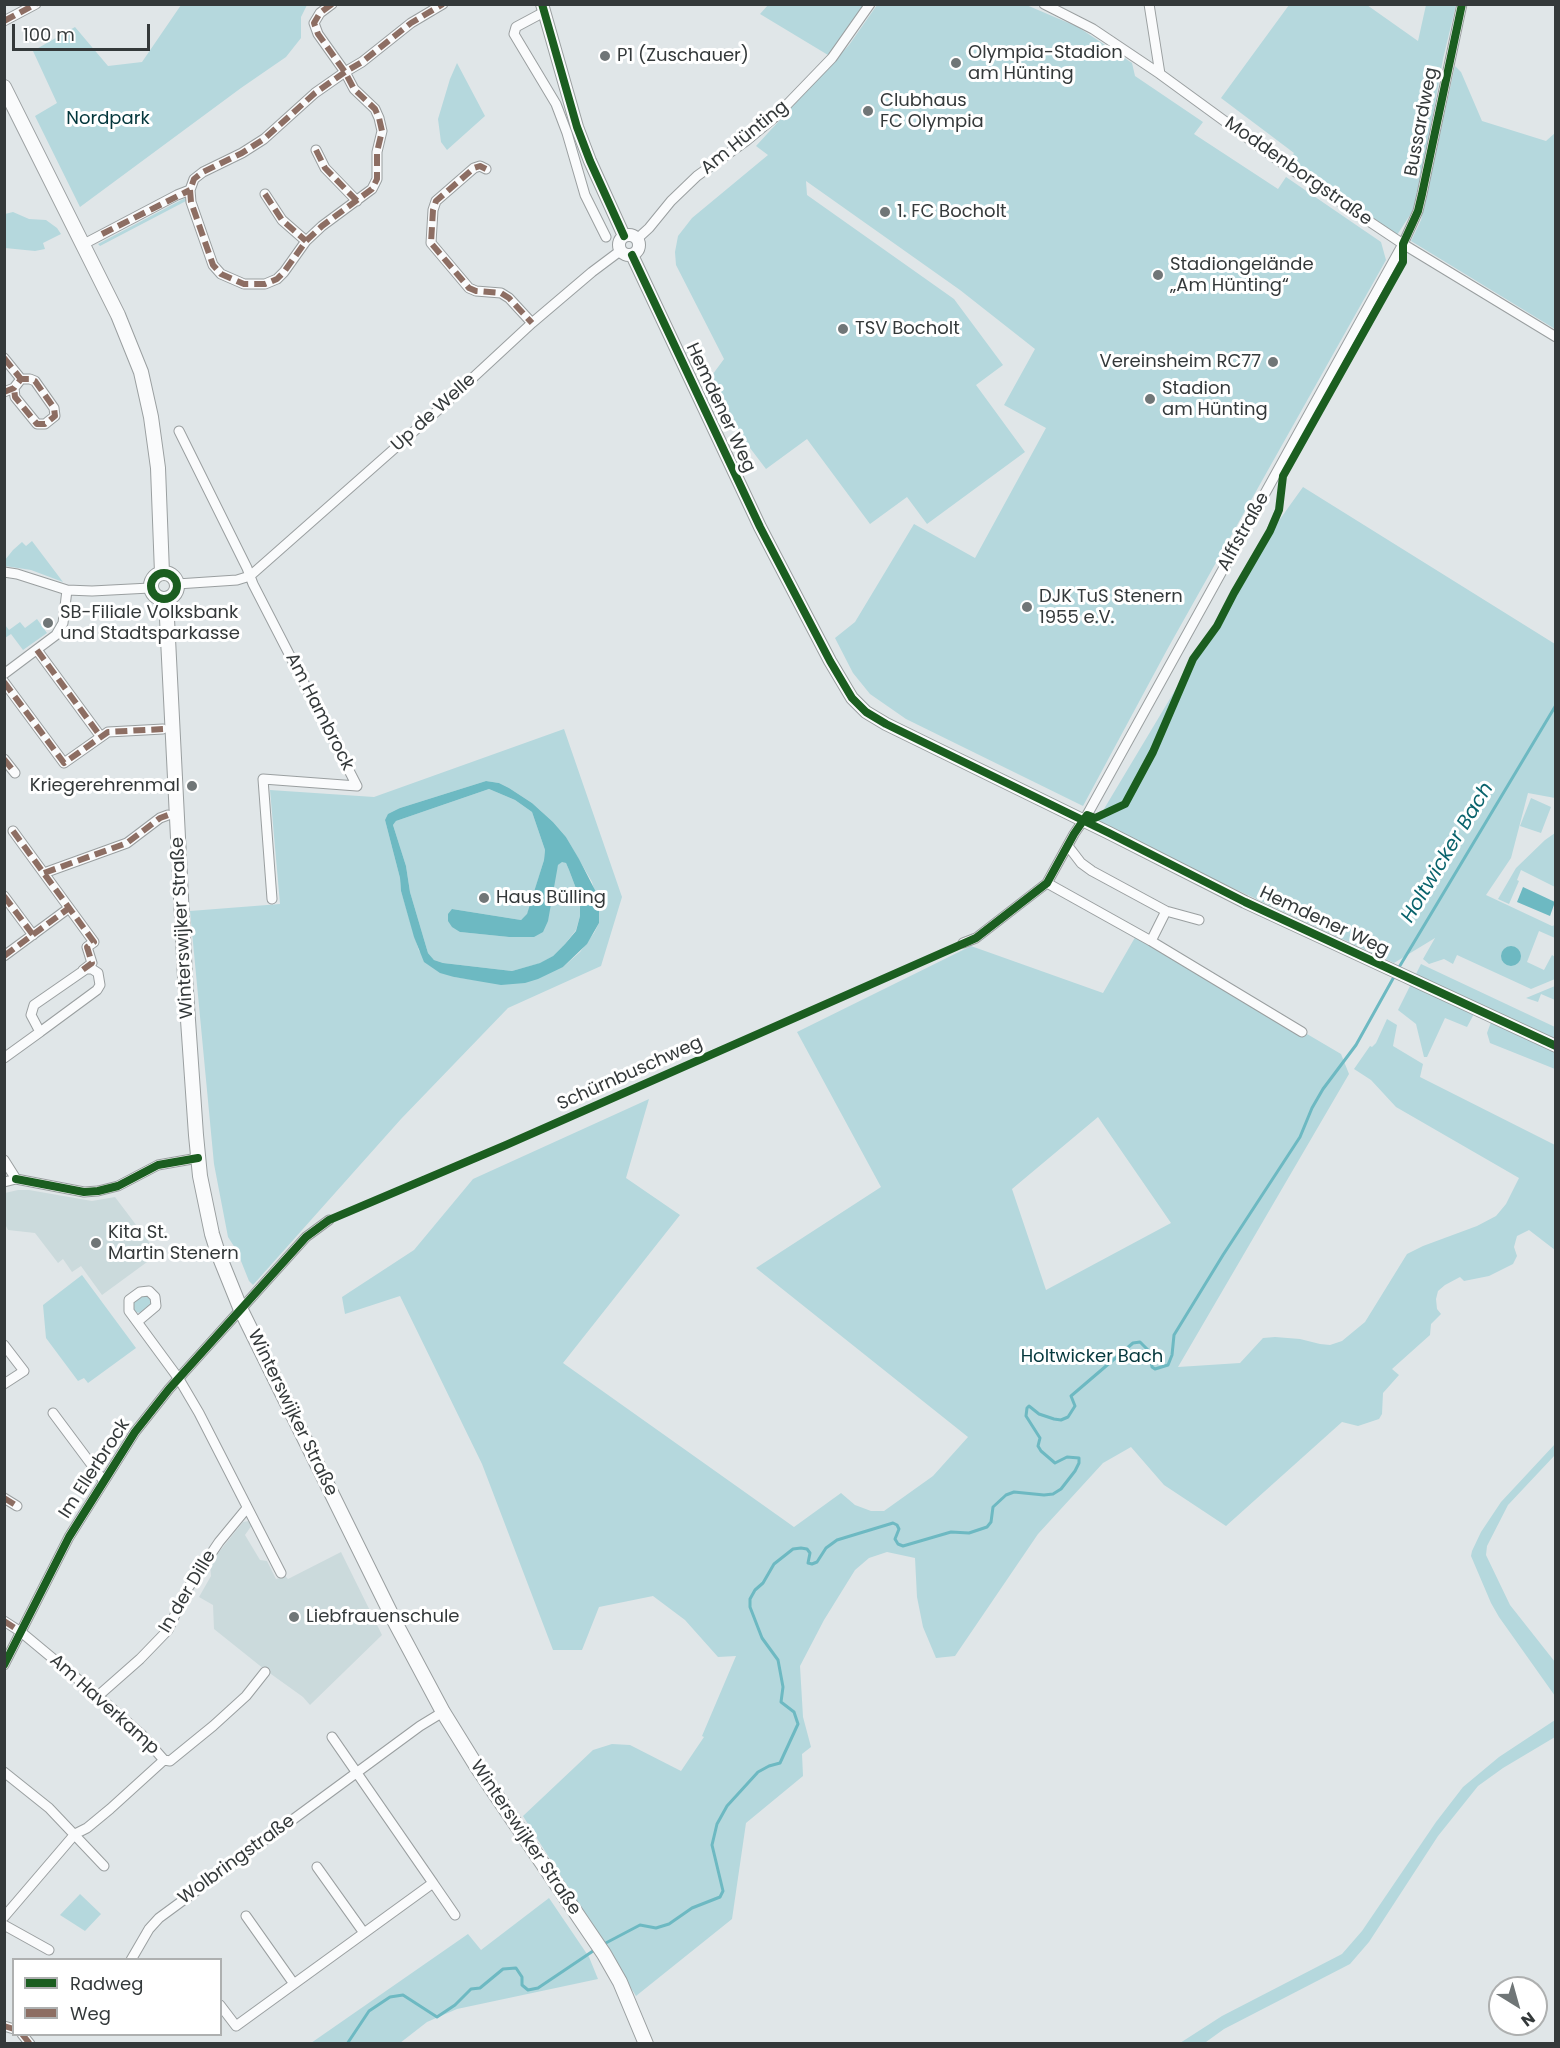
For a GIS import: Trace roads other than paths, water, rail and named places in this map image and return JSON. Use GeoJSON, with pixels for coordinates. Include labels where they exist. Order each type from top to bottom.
{"type":"FeatureCollection","features":[{"type":"Feature","properties":{"kind":"main road"},"geometry":{"type":"LineString","coordinates":[[4,87],[118,315],[141,372],[153,423],[158,468],[162,573]]}},
{"type":"Feature","properties":{"kind":"main road"},"geometry":{"type":"LineString","coordinates":[[162,573],[172,576],[177,584],[174,595],[166,599],[155,596],[150,588],[153,578],[162,573]]}},
{"type":"Feature","properties":{"kind":"main road","name":"Winterswijker Straße"},"geometry":{"type":"LineString","coordinates":[[166,599],[185,975],[198,1158],[212,1234],[242,1310],[396,1624],[443,1712],[477,1767],[604,1954],[620,1982],[646,2043]]}},
{"type":"Feature","properties":{"kind":"street"},"geometry":{"type":"LineString","coordinates":[[4,21],[36,4]]}},
{"type":"Feature","properties":{"kind":"street"},"geometry":{"type":"LineString","coordinates":[[332,4],[320,13],[314,23],[318,34],[345,72],[354,89],[375,109],[381,123],[382,131],[377,152],[377,179],[372,189],[322,226],[306,242],[277,279],[255,285],[232,280],[213,266],[191,202],[190,190],[195,179],[203,172],[242,153],[264,139],[305,101],[345,72],[362,62],[411,23],[443,4]]}},
{"type":"Feature","properties":{"kind":"street","name":"Am Hünting"},"geometry":{"type":"LineString","coordinates":[[630,237],[649,228],[671,201],[697,176],[776,117],[832,58],[870,4]]}},
{"type":"Feature","properties":{"kind":"street","name":"Moddenborgstraße"},"geometry":{"type":"LineString","coordinates":[[1044,4],[1094,29],[1282,163],[1403,244],[1556,337]]}},
{"type":"Feature","properties":{"kind":"street"},"geometry":{"type":"LineString","coordinates":[[1149,4],[1160,74]]}},
{"type":"Feature","properties":{"kind":"street","name":"Bussardweg"},"geometry":{"type":"LineString","coordinates":[[1403,244],[1418,211],[1462,4]]}},
{"type":"Feature","properties":{"kind":"street"},"geometry":{"type":"LineString","coordinates":[[606,237],[585,195],[565,126],[556,104],[514,34],[516,27],[543,8],[577,127],[590,161],[630,237],[639,246],[626,253],[619,243],[630,237]]}},
{"type":"Feature","properties":{"kind":"street"},"geometry":{"type":"LineString","coordinates":[[316,150],[325,168],[357,201]]}},
{"type":"Feature","properties":{"kind":"street"},"geometry":{"type":"LineString","coordinates":[[486,169],[480,166],[474,168],[436,201],[433,210],[431,243],[469,288],[476,291],[501,293],[532,323]]}},
{"type":"Feature","properties":{"kind":"street"},"geometry":{"type":"LineString","coordinates":[[82,245],[190,190]]}},
{"type":"Feature","properties":{"kind":"street"},"geometry":{"type":"LineString","coordinates":[[265,194],[282,220],[306,242]]}},
{"type":"Feature","properties":{"kind":"street","name":"Alffstraße"},"geometry":{"type":"LineString","coordinates":[[1083,820],[1403,244]]}},
{"type":"Feature","properties":{"kind":"street","name":"Up de Welle"},"geometry":{"type":"LineString","coordinates":[[250,576],[420,427],[532,323],[592,272],[626,253]]}},
{"type":"Feature","properties":{"kind":"street","name":"Hemdener Weg"},"geometry":{"type":"LineString","coordinates":[[626,253],[760,527],[830,661],[852,698],[866,712],[1245,902],[1556,1046]]}},
{"type":"Feature","properties":{"kind":"street"},"geometry":{"type":"LineString","coordinates":[[4,358],[21,380]]}},
{"type":"Feature","properties":{"kind":"street"},"geometry":{"type":"LineString","coordinates":[[27,378],[35,381],[54,408],[55,416],[45,424],[37,424],[9,390],[21,380],[27,378]]}},
{"type":"Feature","properties":{"kind":"street"},"geometry":{"type":"LineString","coordinates":[[177,584],[237,580],[250,576],[179,431]]}},
{"type":"Feature","properties":{"kind":"street"},"geometry":{"type":"LineString","coordinates":[[4,572],[67,590],[150,588]]}},
{"type":"Feature","properties":{"kind":"street","name":"Am Hambrock"},"geometry":{"type":"LineString","coordinates":[[250,576],[357,786],[263,779],[272,899]]}},
{"type":"Feature","properties":{"kind":"street"},"geometry":{"type":"LineString","coordinates":[[4,674],[54,638],[62,628],[67,590]]}},
{"type":"Feature","properties":{"kind":"street"},"geometry":{"type":"LineString","coordinates":[[37,650],[101,737]]}},
{"type":"Feature","properties":{"kind":"street"},"geometry":{"type":"LineString","coordinates":[[4,682],[64,763],[108,732],[163,729]]}},
{"type":"Feature","properties":{"kind":"street"},"geometry":{"type":"LineString","coordinates":[[4,759],[15,773]]}},
{"type":"Feature","properties":{"kind":"street"},"geometry":{"type":"LineString","coordinates":[[44,873],[127,843],[160,818],[168,815]]}},
{"type":"Feature","properties":{"kind":"street"},"geometry":{"type":"LineString","coordinates":[[963,943],[976,938],[1047,883],[1083,820]]}},
{"type":"Feature","properties":{"kind":"street"},"geometry":{"type":"LineString","coordinates":[[13,831],[94,942],[87,947],[92,963],[31,1010],[33,1021],[40,1032]]}},
{"type":"Feature","properties":{"kind":"street"},"geometry":{"type":"LineString","coordinates":[[1068,846],[1081,863],[1092,871],[1166,911],[1199,920]]}},
{"type":"Feature","properties":{"kind":"street"},"geometry":{"type":"LineString","coordinates":[[1047,883],[1151,941],[1302,1032]]}},
{"type":"Feature","properties":{"kind":"street"},"geometry":{"type":"LineString","coordinates":[[4,896],[33,935]]}},
{"type":"Feature","properties":{"kind":"street"},"geometry":{"type":"LineString","coordinates":[[4,956],[69,908]]}},
{"type":"Feature","properties":{"kind":"street"},"geometry":{"type":"LineString","coordinates":[[1151,941],[1166,911]]}},
{"type":"Feature","properties":{"kind":"street"},"geometry":{"type":"LineString","coordinates":[[4,1058],[97,990],[100,985],[98,973],[92,969],[81,971]]}},
{"type":"Feature","properties":{"kind":"street"},"geometry":{"type":"LineString","coordinates":[[4,1182],[16,1179],[84,1192],[98,1191],[118,1186],[158,1165],[198,1158]]}},
{"type":"Feature","properties":{"kind":"street"},"geometry":{"type":"LineString","coordinates":[[4,1160],[16,1179]]}},
{"type":"Feature","properties":{"kind":"street"},"geometry":{"type":"LineString","coordinates":[[242,1310],[306,1237],[329,1220]]}},
{"type":"Feature","properties":{"kind":"street","name":"Im Ellerbrock"},"geometry":{"type":"LineString","coordinates":[[4,1665],[69,1537],[135,1432],[179,1379],[242,1310]]}},
{"type":"Feature","properties":{"kind":"street"},"geometry":{"type":"LineString","coordinates":[[137,1322],[179,1379],[281,1574]]}},
{"type":"Feature","properties":{"kind":"street"},"geometry":{"type":"LineString","coordinates":[[4,1384],[24,1371],[5,1348]]}},
{"type":"Feature","properties":{"kind":"street","name":"Im Ellerbrock"},"geometry":{"type":"LineString","coordinates":[[53,1413],[103,1480]]}},
{"type":"Feature","properties":{"kind":"street"},"geometry":{"type":"LineString","coordinates":[[4,1498],[17,1506]]}},
{"type":"Feature","properties":{"kind":"street","name":"In der Dille"},"geometry":{"type":"LineString","coordinates":[[98,1696],[140,1659],[168,1630],[186,1591],[219,1542],[247,1508]]}},
{"type":"Feature","properties":{"kind":"street","name":"Am Haverkamp"},"geometry":{"type":"LineString","coordinates":[[4,1621],[21,1632],[98,1696],[141,1734],[164,1760],[170,1761],[213,1726],[246,1696],[265,1672]]}},
{"type":"Feature","properties":{"kind":"street","name":"Wolbringstraße"},"geometry":{"type":"LineString","coordinates":[[132,1958],[149,1929],[159,1918],[420,1726],[443,1712]]}},
{"type":"Feature","properties":{"kind":"street"},"geometry":{"type":"LineString","coordinates":[[332,1737],[455,1915]]}},
{"type":"Feature","properties":{"kind":"street"},"geometry":{"type":"LineString","coordinates":[[4,1917],[75,1834],[87,1828],[110,1809],[164,1760]]}},
{"type":"Feature","properties":{"kind":"street"},"geometry":{"type":"LineString","coordinates":[[4,1772],[33,1794],[75,1834],[104,1866]]}},
{"type":"Feature","properties":{"kind":"street"},"geometry":{"type":"LineString","coordinates":[[317,1867],[364,1933]]}},
{"type":"Feature","properties":{"kind":"street"},"geometry":{"type":"LineString","coordinates":[[222,2008],[236,2026],[433,1883]]}},
{"type":"Feature","properties":{"kind":"street"},"geometry":{"type":"LineString","coordinates":[[246,1916],[294,1984]]}},
{"type":"Feature","properties":{"kind":"street"},"geometry":{"type":"LineString","coordinates":[[4,1925],[49,1950]]}},
{"type":"Feature","properties":{"kind":"water"},"geometry":{"type":"Polygon","coordinates":[[[486,781],[499,783],[532,803],[566,837],[597,894],[599,923],[587,944],[563,967],[525,983],[501,985],[454,977],[440,973],[424,962],[414,937],[401,891],[400,878],[385,820],[388,814],[400,808],[486,781]],[[489,789],[396,821],[393,825],[428,953],[434,960],[512,971],[540,963],[553,956],[576,931],[580,916],[580,899],[566,863],[562,862],[558,865],[548,921],[543,932],[534,937],[460,932],[448,921],[448,914],[452,909],[521,920],[527,914],[545,850],[532,812],[515,800],[489,789]]]}},
{"type":"Feature","properties":{"kind":"water"},"geometry":{"type":"Polygon","coordinates":[[[1523,887],[1555,902],[1550,916],[1517,902],[1523,887]]]}},
{"type":"Feature","properties":{"kind":"water"},"geometry":{"type":"Polygon","coordinates":[[[1511,946],[1518,949],[1521,956],[1518,963],[1511,966],[1504,963],[1501,956],[1504,949],[1511,946]]]}},
{"type":"Feature","properties":{"kind":"waterway","name":"Holtwicker Bach"},"geometry":{"type":"LineString","coordinates":[[1398,969],[1556,705]]}},
{"type":"Feature","properties":{"kind":"waterway","name":"Holtwicker Bach"},"geometry":{"type":"LineString","coordinates":[[602,1945],[640,1925],[656,1928],[669,1924],[692,1908],[720,1897],[723,1891],[712,1845],[717,1824],[727,1806],[758,1772],[780,1763],[798,1724],[794,1712],[781,1702],[783,1687],[778,1660],[762,1638],[750,1607],[750,1599],[755,1590],[763,1583],[774,1564],[793,1549],[801,1548],[807,1549],[810,1553],[808,1563],[812,1564],[817,1562],[826,1548],[837,1540],[893,1523],[899,1529],[895,1539],[903,1546],[951,1532],[969,1533],[987,1527],[991,1522],[993,1507],[1006,1495],[1014,1492],[1044,1495],[1053,1494],[1061,1489],[1075,1471],[1079,1458],[1067,1457],[1055,1463],[1041,1451],[1038,1446],[1040,1438],[1026,1416],[1027,1408],[1029,1406],[1039,1414],[1054,1419],[1061,1420],[1068,1417],[1075,1406],[1071,1396],[1133,1343],[1140,1342],[1150,1352],[1152,1367],[1155,1369],[1168,1365],[1172,1355],[1174,1335],[1300,1137],[1323,1089],[1356,1045],[1395,975]]}},
{"type":"Feature","properties":{"kind":"waterway","name":"Holtwicker Bach"},"geometry":{"type":"LineString","coordinates":[[347,2044],[369,2011],[390,1997],[403,1995],[437,2017],[455,2005],[471,1989],[480,1988],[503,1969],[516,1968],[522,1977],[522,1985],[528,1990],[538,1988],[596,1949]]}},
{"type":"Feature","properties":{"kind":"place","name":"P1 (Zuschauer)"},"geometry":{"type":"Point","coordinates":[605,56]}},
{"type":"Feature","properties":{"kind":"place","name":"Olympia-Stadion am Hünting"},"geometry":{"type":"Point","coordinates":[956,63]}},
{"type":"Feature","properties":{"kind":"place","name":"Clubhaus FC Olympia"},"geometry":{"type":"Point","coordinates":[868,111]}},
{"type":"Feature","properties":{"kind":"place","name":"1. FC Bocholt"},"geometry":{"type":"Point","coordinates":[885,212]}},
{"type":"Feature","properties":{"kind":"place","name":"Stadiongelände „Am Hünting“"},"geometry":{"type":"Point","coordinates":[1158,275]}},
{"type":"Feature","properties":{"kind":"place","name":"TSV Bocholt"},"geometry":{"type":"Point","coordinates":[843,329]}},
{"type":"Feature","properties":{"kind":"place","name":"Vereinsheim RC77"},"geometry":{"type":"Point","coordinates":[1273,362]}},
{"type":"Feature","properties":{"kind":"place","name":"Stadion am Hünting"},"geometry":{"type":"Point","coordinates":[1150,399]}},
{"type":"Feature","properties":{"kind":"place","name":"DJK TuS Stenern 1955 e.V."},"geometry":{"type":"Point","coordinates":[1027,607]}},
{"type":"Feature","properties":{"kind":"place","name":"SB-Filiale Volksbank und Stadtsparkasse"},"geometry":{"type":"Point","coordinates":[48,623]}},
{"type":"Feature","properties":{"kind":"place","name":"Kriegerehrenmal"},"geometry":{"type":"Point","coordinates":[192,786]}},
{"type":"Feature","properties":{"kind":"place","name":"Haus Bülling"},"geometry":{"type":"Point","coordinates":[484,898]}},
{"type":"Feature","properties":{"kind":"place","name":"Kita St. Martin Stenern"},"geometry":{"type":"Point","coordinates":[96,1243]}},
{"type":"Feature","properties":{"kind":"place","name":"Liebfrauenschule"},"geometry":{"type":"Point","coordinates":[294,1617]}},
{"type":"Feature","properties":{"kind":"park label","name":"Nordpark"},"geometry":{"type":"Point","coordinates":[108,119]}}]}
